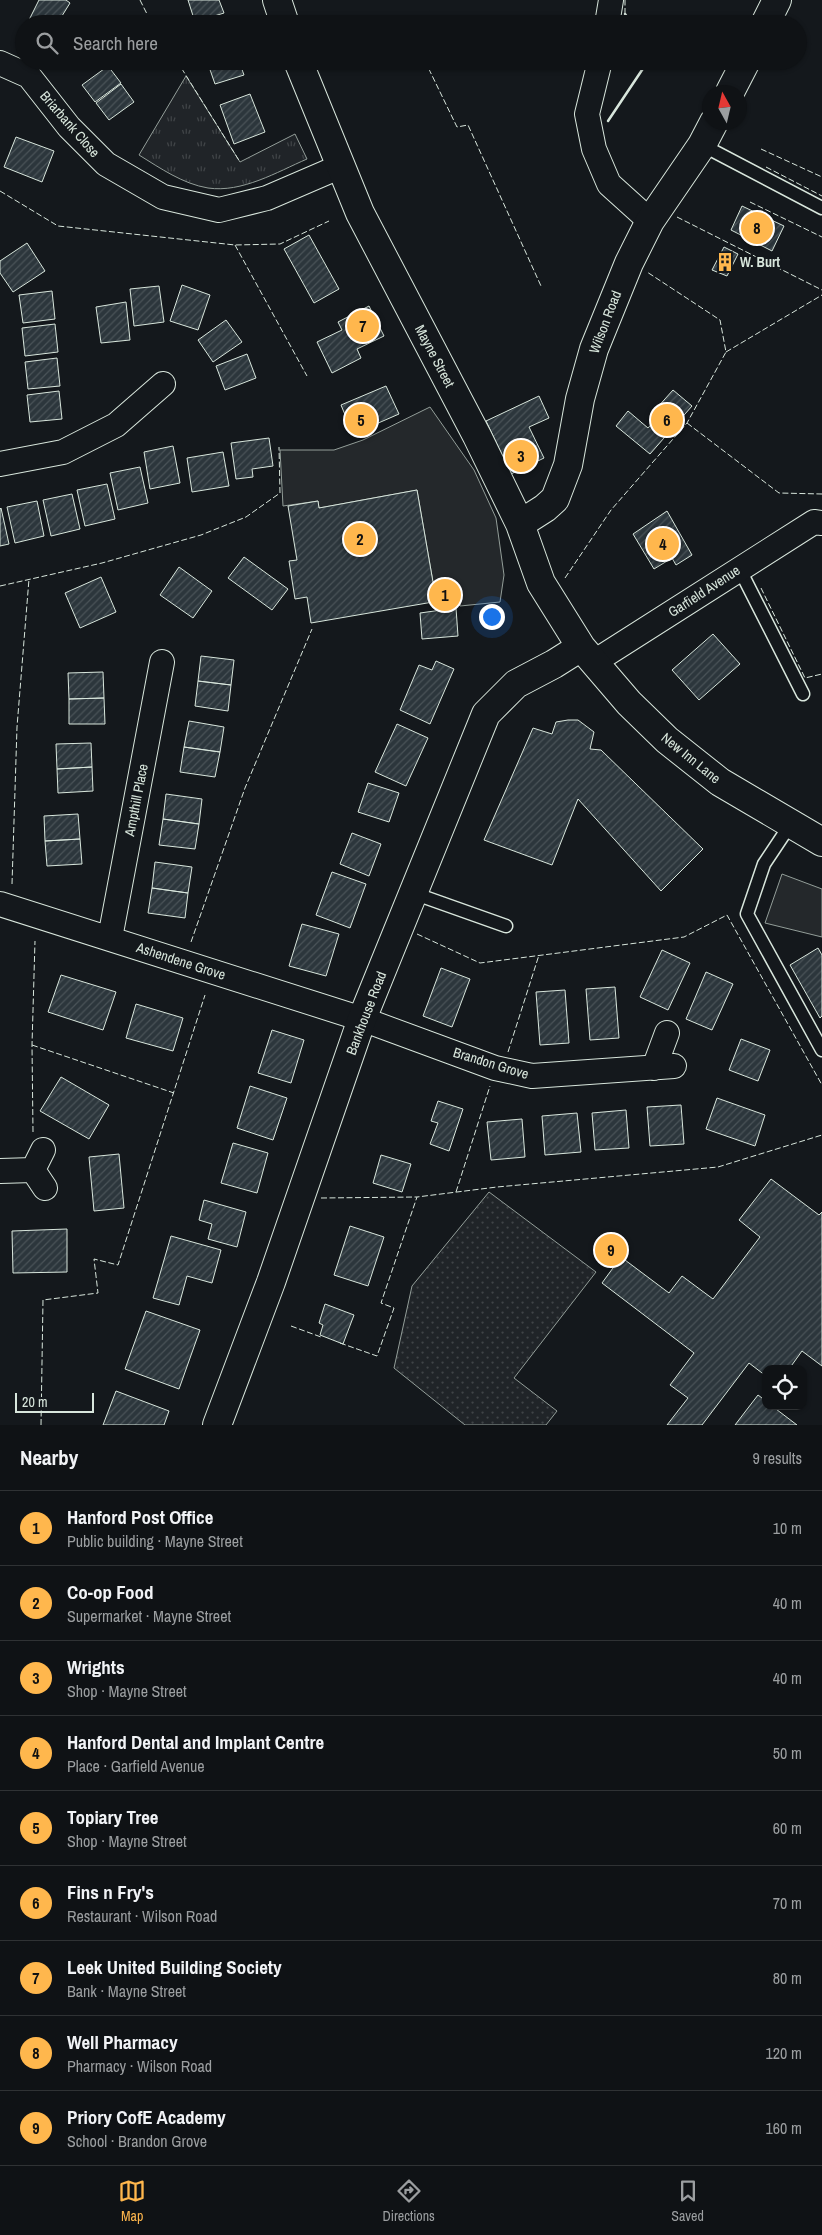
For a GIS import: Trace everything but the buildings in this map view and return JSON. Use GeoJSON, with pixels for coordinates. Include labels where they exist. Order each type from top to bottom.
{"type":"FeatureCollection","features":[{"type":"Feature","properties":{"kind":"street"},"geometry":{"type":"LineString","coordinates":[[277,0],[282,15]]}},
{"type":"Feature","properties":{"kind":"street"},"geometry":{"type":"LineString","coordinates":[[608,15],[611,0]]}},
{"type":"Feature","properties":{"kind":"street"},"geometry":{"type":"LineString","coordinates":[[770,15],[777,0]]}},
{"type":"Feature","properties":{"kind":"street","name":"Briarbank Close"},"geometry":{"type":"LineString","coordinates":[[0,63],[15,70]]}},
{"type":"Feature","properties":{"kind":"street","name":"Briarbank Close"},"geometry":{"type":"LineString","coordinates":[[16,70],[29,76],[69,127],[106,164],[162,197],[219,210],[267,198],[339,167]]}},
{"type":"Feature","properties":{"kind":"street","name":"Mayne Street"},"geometry":{"type":"LineString","coordinates":[[301,70],[339,167],[360,213],[473,428],[520,524],[541,583],[587,654]]}},
{"type":"Feature","properties":{"kind":"street"},"geometry":{"type":"LineString","coordinates":[[598,70],[587,114],[594,149],[609,184],[650,221]]}},
{"type":"Feature","properties":{"kind":"street"},"geometry":{"type":"LineString","coordinates":[[734,85],[741,70]]}},
{"type":"Feature","properties":{"kind":"street","name":"Wilson Road"},"geometry":{"type":"LineString","coordinates":[[520,524],[546,508],[555,498],[561,485],[575,432],[580,399],[594,349],[628,263],[650,221],[708,134]]}},
{"type":"Feature","properties":{"kind":"street"},"geometry":{"type":"LineString","coordinates":[[0,464],[64,452],[116,425],[163,384]]}},
{"type":"Feature","properties":{"kind":"street","name":"Garfield Avenue"},"geometry":{"type":"LineString","coordinates":[[587,654],[818,522]]}},
{"type":"Feature","properties":{"kind":"street","name":"New Inn Lane"},"geometry":{"type":"LineString","coordinates":[[587,654],[629,703],[667,740],[720,782],[790,825],[822,842]]}},
{"type":"Feature","properties":{"kind":"street","name":"Bankhouse Road"},"geometry":{"type":"LineString","coordinates":[[217,1425],[271,1282],[362,1019],[486,714],[516,684],[554,664],[587,654]]}},
{"type":"Feature","properties":{"kind":"street","name":"Ampthill Place"},"geometry":{"type":"LineString","coordinates":[[110,938],[162,662]]}},
{"type":"Feature","properties":{"kind":"street","name":"Ashendene Grove"},"geometry":{"type":"LineString","coordinates":[[0,904],[362,1019]]}},
{"type":"Feature","properties":{"kind":"street","name":"Brandon Grove"},"geometry":{"type":"LineString","coordinates":[[362,1019],[495,1068],[532,1076],[664,1067],[667,1033]]}},
{"type":"Feature","properties":{"kind":"street"},"geometry":{"type":"LineString","coordinates":[[0,1171],[40,1169]]}},
{"type":"Feature","properties":{"kind":"lane"},"geometry":{"type":"LineString","coordinates":[[708,134],[822,208]]}},
{"type":"Feature","properties":{"kind":"lane"},"geometry":{"type":"LineString","coordinates":[[739,568],[803,694]]}},
{"type":"Feature","properties":{"kind":"lane"},"geometry":{"type":"LineString","coordinates":[[790,825],[764,864],[747,914],[822,1050]]}},
{"type":"Feature","properties":{"kind":"lane"},"geometry":{"type":"LineString","coordinates":[[413,893],[506,926]]}},
{"type":"Feature","properties":{"kind":"green space"},"geometry":{"type":"Polygon","coordinates":[[[186,76],[240,162],[295,134],[307,159],[259,180],[221,189],[190,183],[172,175],[139,155],[186,76]]]}},
{"type":"Feature","properties":{"kind":"green space"},"geometry":{"type":"Polygon","coordinates":[[[489,1192],[596,1272],[514,1378],[557,1411],[546,1425],[465,1425],[394,1368],[412,1286],[489,1192]]]}},
{"type":"Feature","properties":{"kind":"shaded area"},"geometry":{"type":"Polygon","coordinates":[[[430,407],[474,470],[496,518],[504,575],[500,602],[460,606],[456,584],[433,582],[417,490],[319,508],[318,501],[283,506],[280,450],[334,450],[363,440],[430,407]]]}},
{"type":"Feature","properties":{"kind":"shaded area"},"geometry":{"type":"Polygon","coordinates":[[[782,874],[822,889],[822,937],[765,923],[782,874]]]}},
{"type":"Feature","properties":{"kind":"fence"},"geometry":{"type":"LineString","coordinates":[[140,0],[148,15]]}},
{"type":"Feature","properties":{"kind":"fence"},"geometry":{"type":"LineString","coordinates":[[625,0],[625,14]]}},
{"type":"Feature","properties":{"kind":"fence"},"geometry":{"type":"LineString","coordinates":[[183,70],[240,162]]}},
{"type":"Feature","properties":{"kind":"fence"},"geometry":{"type":"LineString","coordinates":[[429,70],[457,127],[468,125],[541,286]]}},
{"type":"Feature","properties":{"kind":"fence"},"geometry":{"type":"LineString","coordinates":[[761,149],[822,177]]}},
{"type":"Feature","properties":{"kind":"fence"},"geometry":{"type":"LineString","coordinates":[[766,167],[822,196]]}},
{"type":"Feature","properties":{"kind":"fence"},"geometry":{"type":"LineString","coordinates":[[0,191],[58,226],[235,245],[280,244],[329,221]]}},
{"type":"Feature","properties":{"kind":"fence"},"geometry":{"type":"LineString","coordinates":[[750,202],[822,237]]}},
{"type":"Feature","properties":{"kind":"fence"},"geometry":{"type":"LineString","coordinates":[[677,217],[822,290]]}},
{"type":"Feature","properties":{"kind":"fence"},"geometry":{"type":"LineString","coordinates":[[235,245],[307,376]]}},
{"type":"Feature","properties":{"kind":"fence"},"geometry":{"type":"LineString","coordinates":[[565,578],[611,510],[687,423],[726,352],[720,320],[647,272]]}},
{"type":"Feature","properties":{"kind":"fence"},"geometry":{"type":"LineString","coordinates":[[726,352],[822,295]]}},
{"type":"Feature","properties":{"kind":"fence"},"geometry":{"type":"LineString","coordinates":[[687,423],[779,493],[822,494]]}},
{"type":"Feature","properties":{"kind":"fence"},"geometry":{"type":"LineString","coordinates":[[0,586],[102,563],[201,535],[246,517],[280,493],[279,447]]}},
{"type":"Feature","properties":{"kind":"fence"},"geometry":{"type":"LineString","coordinates":[[12,884],[17,727],[29,579]]}},
{"type":"Feature","properties":{"kind":"fence"},"geometry":{"type":"LineString","coordinates":[[761,588],[805,678],[822,674]]}},
{"type":"Feature","properties":{"kind":"fence"},"geometry":{"type":"LineString","coordinates":[[191,942],[245,788],[312,629]]}},
{"type":"Feature","properties":{"kind":"fence"},"geometry":{"type":"LineString","coordinates":[[417,934],[480,963],[684,937],[727,915],[822,1085]]}},
{"type":"Feature","properties":{"kind":"fence"},"geometry":{"type":"LineString","coordinates":[[33,1132],[32,1045],[35,941]]}},
{"type":"Feature","properties":{"kind":"fence"},"geometry":{"type":"LineString","coordinates":[[508,1052],[539,955]]}},
{"type":"Feature","properties":{"kind":"fence"},"geometry":{"type":"LineString","coordinates":[[41,1425],[43,1300],[98,1293],[94,1259],[118,1265],[205,995]]}},
{"type":"Feature","properties":{"kind":"fence"},"geometry":{"type":"LineString","coordinates":[[32,1045],[174,1093]]}},
{"type":"Feature","properties":{"kind":"fence"},"geometry":{"type":"LineString","coordinates":[[456,1192],[490,1086]]}},
{"type":"Feature","properties":{"kind":"fence"},"geometry":{"type":"LineString","coordinates":[[340,1343],[377,1356],[394,1308],[381,1303],[417,1197],[497,1187],[718,1167],[822,1135]]}},
{"type":"Feature","properties":{"kind":"fence"},"geometry":{"type":"LineString","coordinates":[[321,1198],[417,1197]]}},
{"type":"Feature","properties":{"kind":"fence"},"geometry":{"type":"LineString","coordinates":[[291,1326],[321,1337]]}},
{"type":"Feature","properties":{"kind":"wall"},"geometry":{"type":"LineString","coordinates":[[608,121],[642,70]]}},
{"type":"Feature","properties":{"kind":"place","name":"Well Pharmacy"},"geometry":{"type":"Point","coordinates":[757,228]}},
{"type":"Feature","properties":{"kind":"place","name":"W. Burt"},"geometry":{"type":"Point","coordinates":[725,262]}},
{"type":"Feature","properties":{"kind":"place","name":"Leek United Building Society"},"geometry":{"type":"Point","coordinates":[363,326]}},
{"type":"Feature","properties":{"kind":"place","name":"Topiary Tree"},"geometry":{"type":"Point","coordinates":[361,420]}},
{"type":"Feature","properties":{"kind":"place","name":"Fins n Fry's"},"geometry":{"type":"Point","coordinates":[667,420]}},
{"type":"Feature","properties":{"kind":"place","name":"Wrights"},"geometry":{"type":"Point","coordinates":[521,456]}},
{"type":"Feature","properties":{"kind":"place","name":"Co-op Food"},"geometry":{"type":"Point","coordinates":[360,539]}},
{"type":"Feature","properties":{"kind":"place","name":"Hanford Dental and Implant Centre"},"geometry":{"type":"Point","coordinates":[663,544]}},
{"type":"Feature","properties":{"kind":"place","name":"Hanford Post Office"},"geometry":{"type":"Point","coordinates":[445,595]}},
{"type":"Feature","properties":{"kind":"place","name":"Priory CofE Academy"},"geometry":{"type":"Point","coordinates":[611,1250]}}]}
